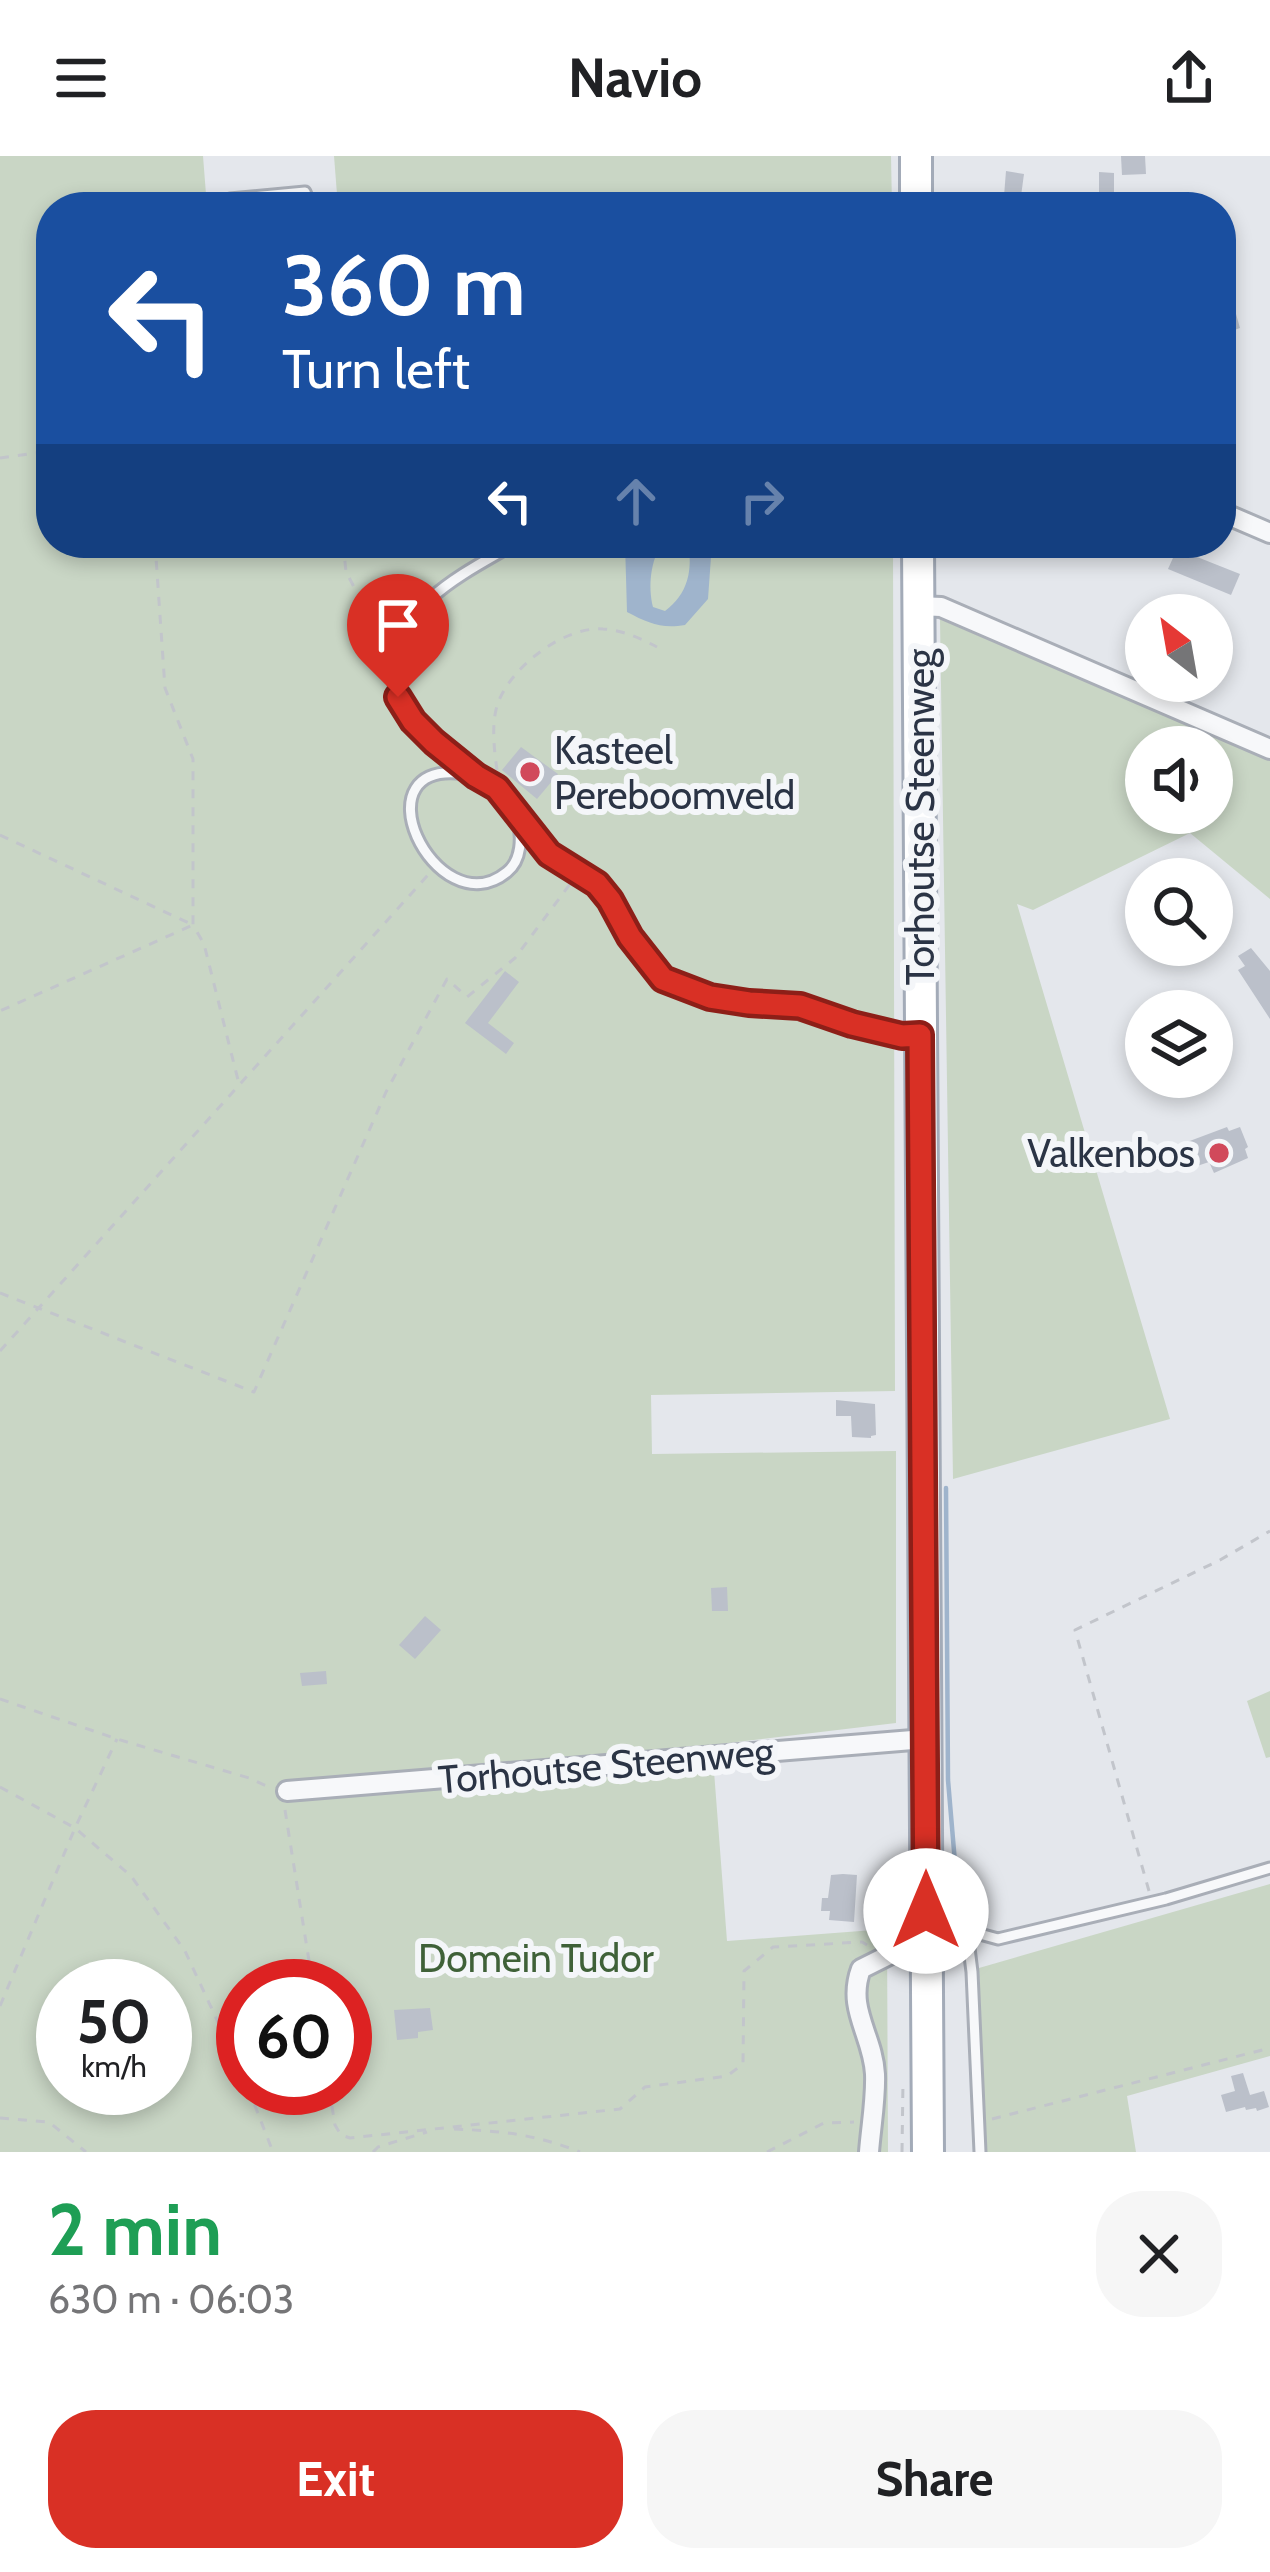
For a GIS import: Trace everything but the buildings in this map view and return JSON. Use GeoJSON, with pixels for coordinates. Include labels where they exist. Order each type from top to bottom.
{"type":"FeatureCollection","features":[{"type":"Feature","properties":{"kind":"main road"},"geometry":{"type":"LineString","coordinates":[[916,156],[916,192]]}},
{"type":"Feature","properties":{"kind":"main road","name":"Torhoutse Steenweg"},"geometry":{"type":"LineString","coordinates":[[918,558],[928,2152]]}},
{"type":"Feature","properties":{"kind":"street"},"geometry":{"type":"LineString","coordinates":[[1236,518],[1270,532]]}},
{"type":"Feature","properties":{"kind":"street"},"geometry":{"type":"LineString","coordinates":[[919,606],[941,608],[1270,749]]}},
{"type":"Feature","properties":{"kind":"street","name":"Torhoutse Steenweg"},"geometry":{"type":"LineString","coordinates":[[282,1795],[926,1739]]}},
{"type":"Feature","properties":{"kind":"street"},"geometry":{"type":"LineString","coordinates":[[869,2152],[875,2073],[857,2011],[855,1986],[861,1970],[927,1936]]}},
{"type":"Feature","properties":{"kind":"lane"},"geometry":{"type":"LineString","coordinates":[[491,558],[439,590],[418,610],[401,639],[392,669],[398,697],[413,721],[448,755],[497,788],[549,854],[597,884],[663,979],[710,997],[800,1006],[885,1032],[920,1035]]}},
{"type":"Feature","properties":{"kind":"lane"},"geometry":{"type":"LineString","coordinates":[[476,776],[441,772],[414,788],[410,800],[415,833],[452,879],[471,885],[509,871],[518,856],[521,833],[515,809]]}},
{"type":"Feature","properties":{"kind":"lane"},"geometry":{"type":"LineString","coordinates":[[927,1936],[947,1925],[998,1939],[1270,1868]]}},
{"type":"Feature","properties":{"kind":"lane"},"geometry":{"type":"LineString","coordinates":[[963,1930],[972,1972],[980,2152]]}},
{"type":"Feature","properties":{"kind":"path"},"geometry":{"type":"LineString","coordinates":[[0,458],[36,453]]}},
{"type":"Feature","properties":{"kind":"path"},"geometry":{"type":"LineString","coordinates":[[156,558],[165,688],[193,759],[193,925],[204,944],[239,1084]]}},
{"type":"Feature","properties":{"kind":"path"},"geometry":{"type":"LineString","coordinates":[[345,558],[346,572],[360,598],[384,602],[439,590]]}},
{"type":"Feature","properties":{"kind":"path"},"geometry":{"type":"LineString","coordinates":[[498,776],[496,706],[510,680],[532,657],[566,637],[599,628],[636,636],[657,647]]}},
{"type":"Feature","properties":{"kind":"path"},"geometry":{"type":"LineString","coordinates":[[0,835],[193,925]]}},
{"type":"Feature","properties":{"kind":"path"},"geometry":{"type":"LineString","coordinates":[[0,1351],[437,866]]}},
{"type":"Feature","properties":{"kind":"path"},"geometry":{"type":"LineString","coordinates":[[0,1293],[254,1392],[386,1092],[447,979],[466,997],[515,958],[579,872]]}},
{"type":"Feature","properties":{"kind":"path"},"geometry":{"type":"LineString","coordinates":[[0,1011],[193,925]]}},
{"type":"Feature","properties":{"kind":"path"},"geometry":{"type":"LineString","coordinates":[[1152,1902],[1075,1630],[1270,1532]]}},
{"type":"Feature","properties":{"kind":"path"},"geometry":{"type":"LineString","coordinates":[[0,1699],[249,1778],[282,1795],[309,1959]]}},
{"type":"Feature","properties":{"kind":"path"},"geometry":{"type":"LineString","coordinates":[[0,2006],[117,1739]]}},
{"type":"Feature","properties":{"kind":"path"},"geometry":{"type":"LineString","coordinates":[[0,1786],[75,1828],[131,1876],[184,1951],[216,2019]]}},
{"type":"Feature","properties":{"kind":"path"},"geometry":{"type":"LineString","coordinates":[[333,2115],[340,2135],[350,2138],[620,2109],[645,2087],[727,2076],[743,2064],[744,1971],[773,1947],[862,1942],[883,1956]]}},
{"type":"Feature","properties":{"kind":"path"},"geometry":{"type":"LineString","coordinates":[[979,2123],[1270,2048]]}},
{"type":"Feature","properties":{"kind":"path"},"geometry":{"type":"LineString","coordinates":[[259,2115],[273,2152]]}},
{"type":"Feature","properties":{"kind":"path"},"geometry":{"type":"LineString","coordinates":[[0,2118],[50,2122],[86,2152]]}},
{"type":"Feature","properties":{"kind":"path"},"geometry":{"type":"LineString","coordinates":[[767,2152],[824,2122],[871,2122]]}},
{"type":"Feature","properties":{"kind":"path"},"geometry":{"type":"LineString","coordinates":[[373,2152],[378,2146],[440,2128],[545,2138],[580,2152]]}},
{"type":"Feature","properties":{"kind":"green space","name":"Domein Tudor"},"geometry":{"type":"Polygon","coordinates":[[[0,156],[203,156],[206,192],[36,192],[36,558],[893,558],[895,1391],[651,1395],[652,1454],[896,1451],[896,1723],[712,1745],[727,1941],[887,1929],[888,2152],[0,2152],[0,156]]]}},
{"type":"Feature","properties":{"kind":"green space"},"geometry":{"type":"Polygon","coordinates":[[[334,156],[891,156],[892,192],[337,192],[334,156]]]}},
{"type":"Feature","properties":{"kind":"green space"},"geometry":{"type":"Polygon","coordinates":[[[940,619],[1189,726],[1125,726],[1125,834],[1188,834],[1139,858],[1125,858],[1125,865],[1033,910],[1017,904],[1170,1419],[953,1479],[940,619]]]}},
{"type":"Feature","properties":{"kind":"green space"},"geometry":{"type":"Polygon","coordinates":[[[1233,745],[1270,761],[1270,899],[1233,868],[1233,858],[1220,858],[1191,834],[1233,834],[1233,745]]]}},
{"type":"Feature","properties":{"kind":"green space"},"geometry":{"type":"Polygon","coordinates":[[[1270,1691],[1270,1757],[1266,1758],[1247,1701],[1270,1691]]]}},
{"type":"Feature","properties":{"kind":"green space"},"geometry":{"type":"Polygon","coordinates":[[[1270,1884],[1270,2056],[1127,2096],[1136,2152],[985,2152],[979,1968],[1270,1884]]]}},
{"type":"Feature","properties":{"kind":"water"},"geometry":{"type":"Polygon","coordinates":[[[625,558],[656,558],[653,607],[665,611],[687,581],[690,558],[711,558],[708,599],[685,625],[655,624],[627,612],[625,558]]]}},
{"type":"Feature","properties":{"kind":"waterway"},"geometry":{"type":"LineString","coordinates":[[946,1488],[948,1780],[959,1910]]}},
{"type":"Feature","properties":{"kind":"place","name":"Kasteel Pereboomveld"},"geometry":{"type":"Point","coordinates":[530,772]}},
{"type":"Feature","properties":{"kind":"place","name":"Valkenbos"},"geometry":{"type":"Point","coordinates":[1219,1153]}},
{"type":"Feature","properties":{"kind":"route"},"geometry":{"type":"LineString","coordinates":[[398,697],[413,721],[448,755],[497,788],[549,854],[597,884],[663,979],[710,997],[800,1006],[852,1024],[902,1036],[920,1035],[926,1911]]}}]}
